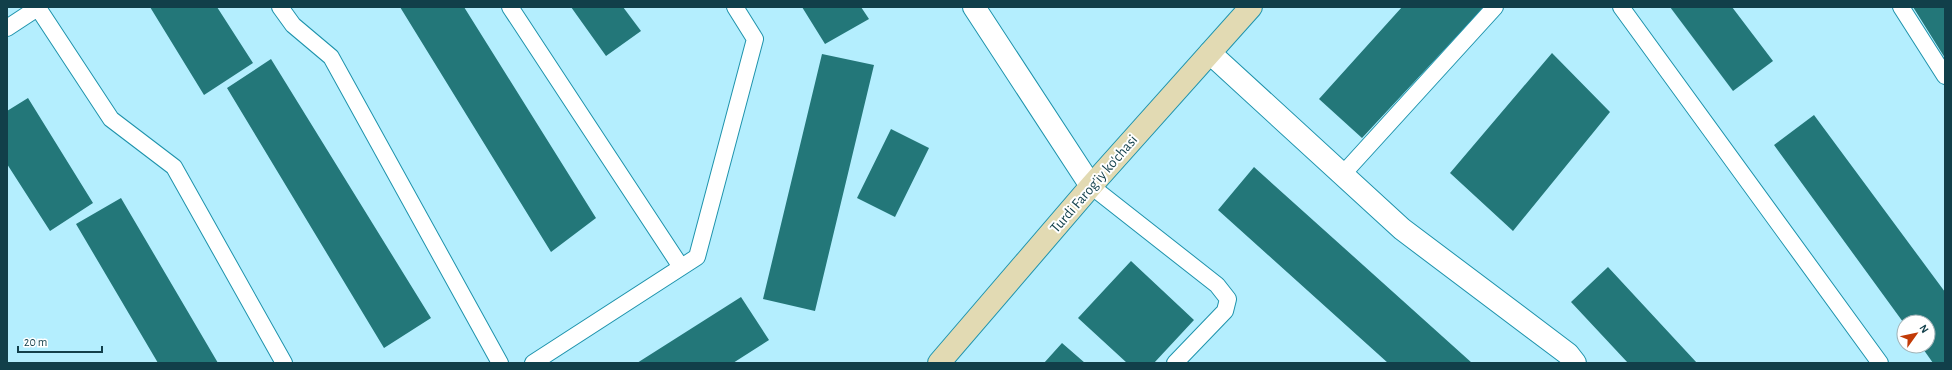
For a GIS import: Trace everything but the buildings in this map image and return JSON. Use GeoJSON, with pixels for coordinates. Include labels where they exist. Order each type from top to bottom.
{"type":"FeatureCollection","features":[{"type":"Feature","properties":{"kind":"street"},"geometry":{"type":"LineString","coordinates":[[974,7],[1091,186]]}},
{"type":"Feature","properties":{"kind":"street","name":"Turdi Farog'iy ko'chasi"},"geometry":{"type":"LineString","coordinates":[[940,363],[1091,186],[1251,7]]}},
{"type":"Feature","properties":{"kind":"street"},"geometry":{"type":"LineString","coordinates":[[1210,53],[1402,230],[1568,354],[1575,363]]}},
{"type":"Feature","properties":{"kind":"lane"},"geometry":{"type":"LineString","coordinates":[[7,28],[38,7],[111,119],[174,167],[284,363]]}},
{"type":"Feature","properties":{"kind":"lane"},"geometry":{"type":"LineString","coordinates":[[280,7],[293,25],[331,57],[500,363]]}},
{"type":"Feature","properties":{"kind":"lane"},"geometry":{"type":"LineString","coordinates":[[510,7],[681,267]]}},
{"type":"Feature","properties":{"kind":"lane"},"geometry":{"type":"LineString","coordinates":[[533,363],[697,257],[755,39],[735,7]]}},
{"type":"Feature","properties":{"kind":"lane"},"geometry":{"type":"LineString","coordinates":[[1342,175],[1495,7]]}},
{"type":"Feature","properties":{"kind":"lane"},"geometry":{"type":"LineString","coordinates":[[1621,7],[1880,363]]}},
{"type":"Feature","properties":{"kind":"lane"},"geometry":{"type":"LineString","coordinates":[[1901,7],[1945,76]]}},
{"type":"Feature","properties":{"kind":"lane"},"geometry":{"type":"LineString","coordinates":[[1091,186],[1216,285],[1228,299],[1224,311],[1175,363]]}}]}
